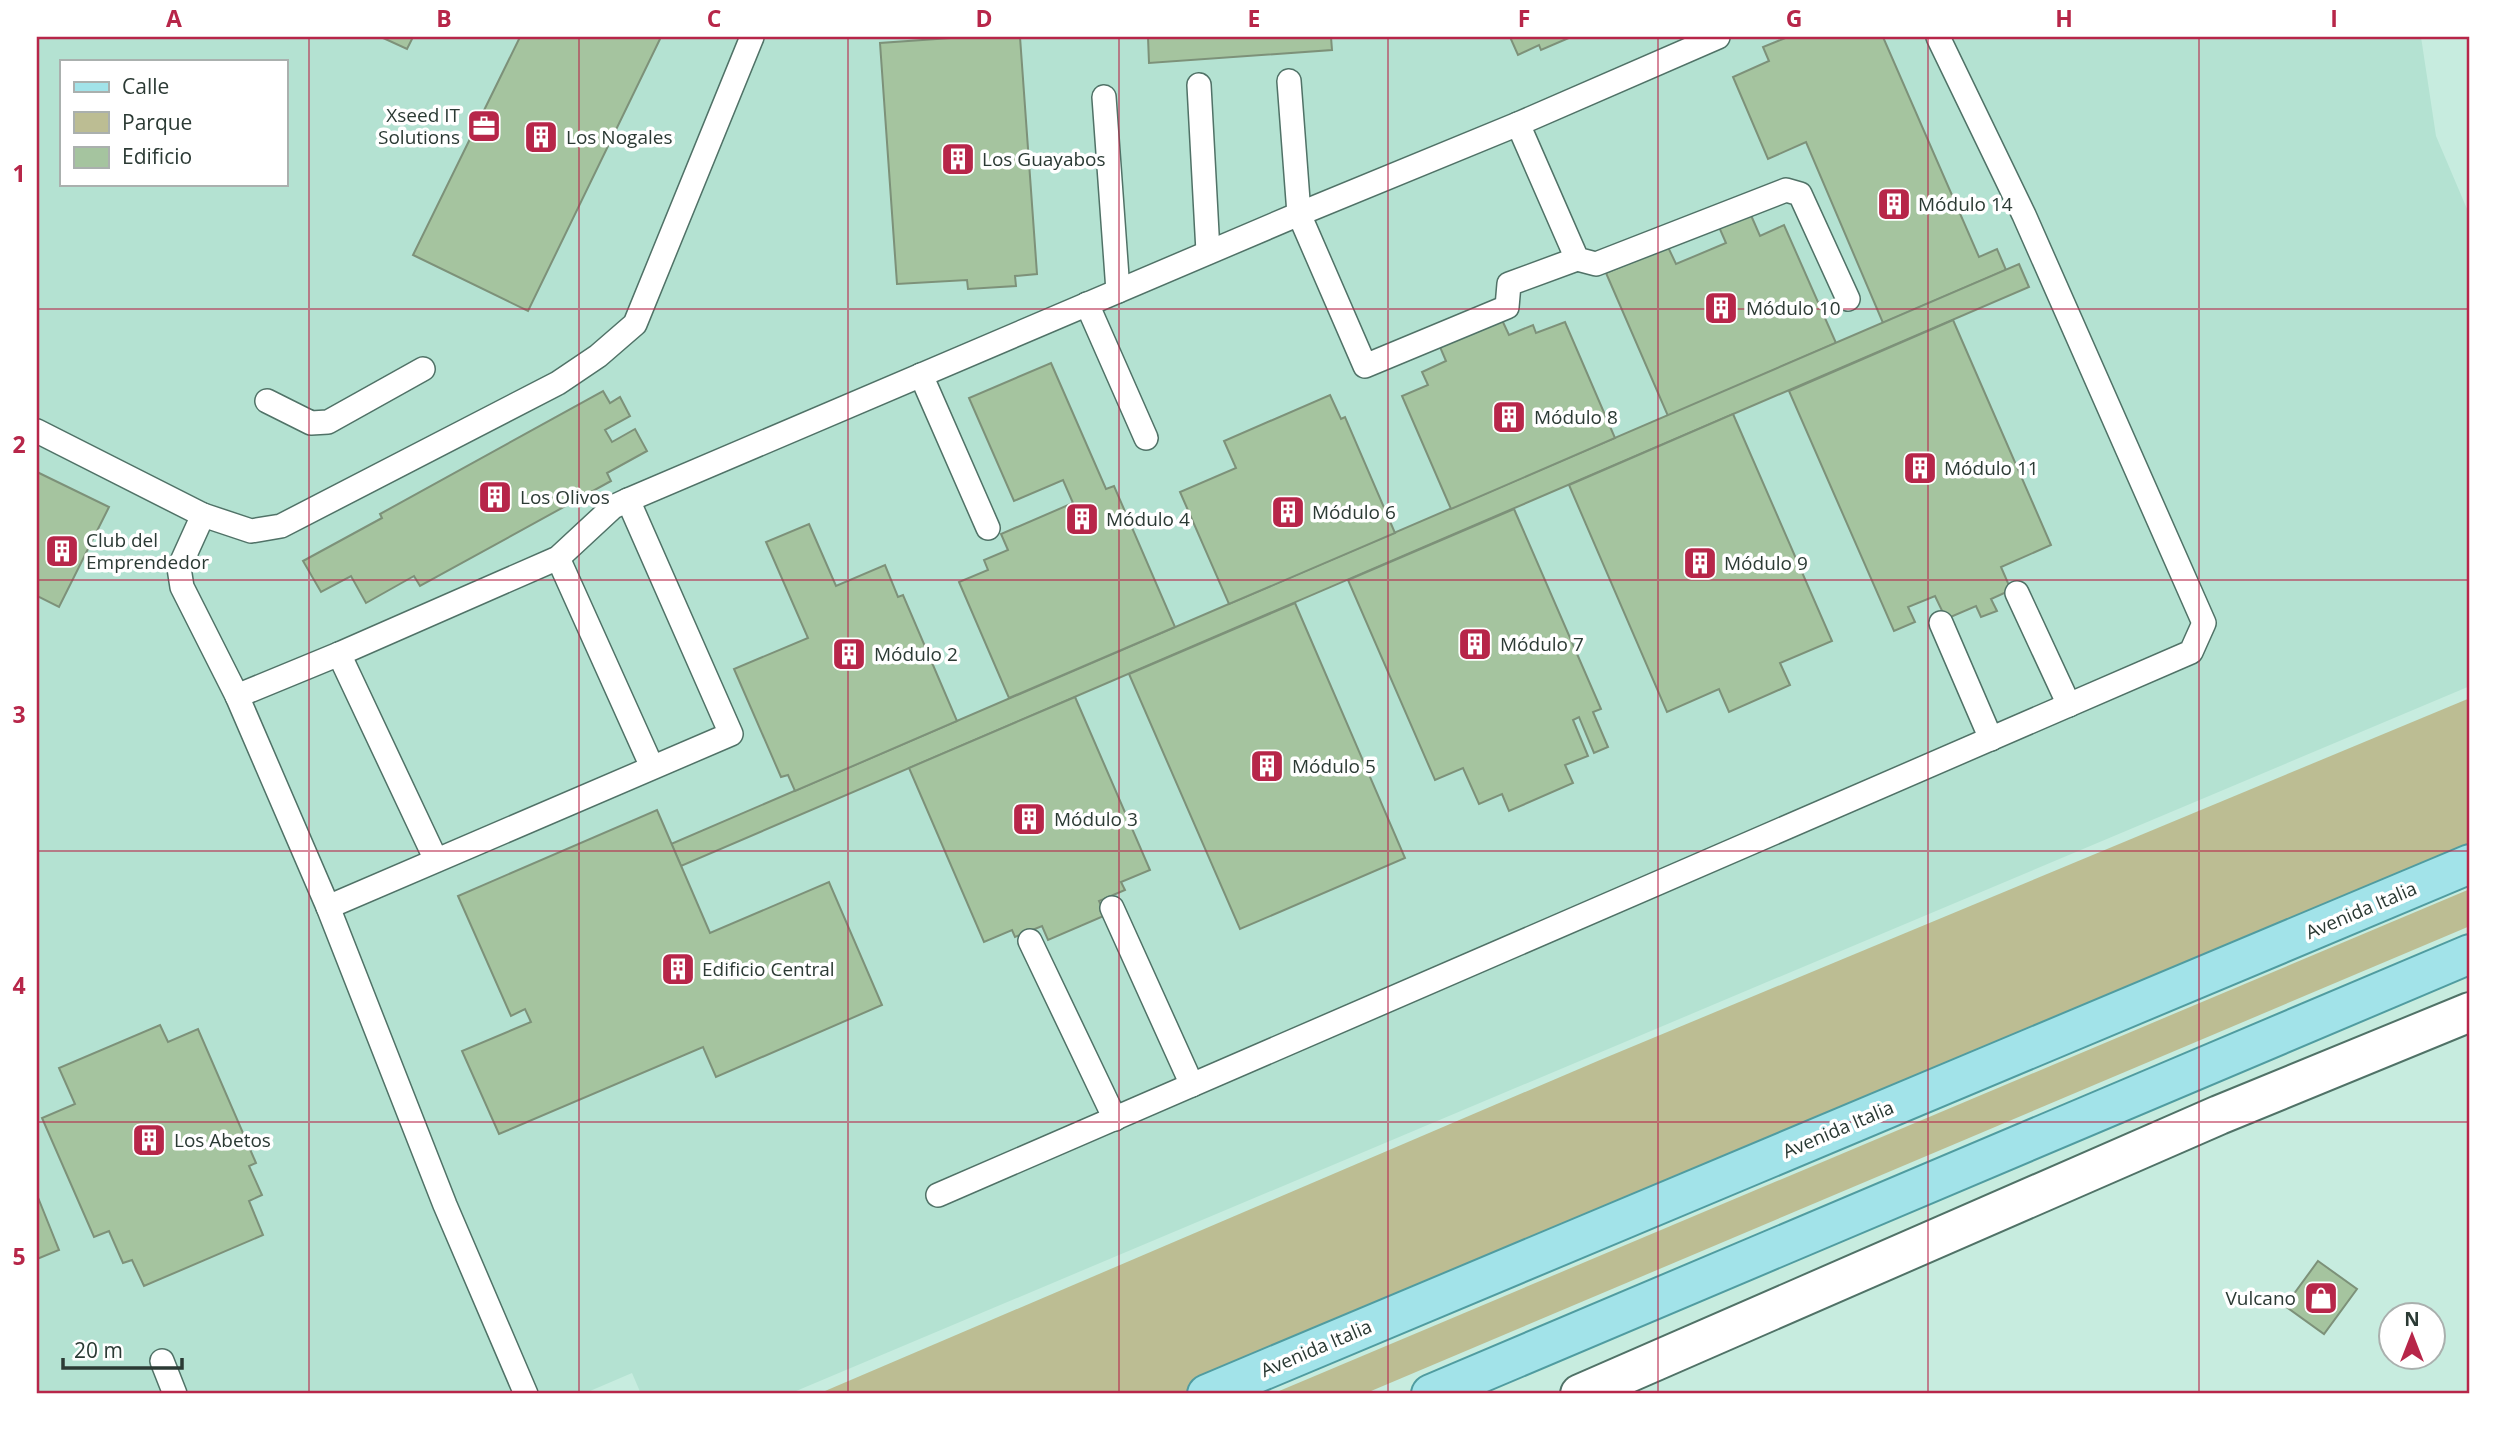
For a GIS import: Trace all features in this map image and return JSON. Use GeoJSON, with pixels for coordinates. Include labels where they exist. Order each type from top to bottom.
{"type":"FeatureCollection","features":[{"type":"Feature","properties":{"kind":"main road","name":"Avenida Italia"},"geometry":{"type":"LineString","coordinates":[[1206,1394],[2470,864]]}},
{"type":"Feature","properties":{"kind":"main road"},"geometry":{"type":"LineString","coordinates":[[1431,1394],[2470,954]]}},
{"type":"Feature","properties":{"kind":"street"},"geometry":{"type":"LineString","coordinates":[[1580,1394],[2220,1115],[2470,1012]]}},
{"type":"Feature","properties":{"kind":"street"},"geometry":{"type":"LineString","coordinates":[[2201,1069],[2220,1115]]}},
{"type":"Feature","properties":{"kind":"lane"},"geometry":{"type":"LineString","coordinates":[[37,431],[203,515],[251,531],[281,526],[558,383],[598,356],[635,324],[752,37]]}},
{"type":"Feature","properties":{"kind":"lane"},"geometry":{"type":"LineString","coordinates":[[237,696],[558,558],[613,507],[628,500],[1718,37]]}},
{"type":"Feature","properties":{"kind":"lane"},"geometry":{"type":"LineString","coordinates":[[938,1195],[2191,652],[2204,623],[2024,215],[1938,37]]}},
{"type":"Feature","properties":{"kind":"lane"},"geometry":{"type":"LineString","coordinates":[[1289,81],[1299,214],[1365,366],[1507,307],[1509,284],[1577,259],[1595,264],[1786,190],[1800,194],[1848,299]]}},
{"type":"Feature","properties":{"kind":"lane"},"geometry":{"type":"LineString","coordinates":[[1199,85],[1208,253]]}},
{"type":"Feature","properties":{"kind":"lane"},"geometry":{"type":"LineString","coordinates":[[1104,97],[1118,291]]}},
{"type":"Feature","properties":{"kind":"lane"},"geometry":{"type":"LineString","coordinates":[[1518,124],[1577,259]]}},
{"type":"Feature","properties":{"kind":"lane"},"geometry":{"type":"LineString","coordinates":[[1087,304],[1146,438]]}},
{"type":"Feature","properties":{"kind":"lane"},"geometry":{"type":"LineString","coordinates":[[267,401],[311,423],[328,422],[422,369]]}},
{"type":"Feature","properties":{"kind":"lane"},"geometry":{"type":"LineString","coordinates":[[921,375],[988,528]]}},
{"type":"Feature","properties":{"kind":"lane"},"geometry":{"type":"LineString","coordinates":[[328,907],[731,734],[628,500]]}},
{"type":"Feature","properties":{"kind":"lane"},"geometry":{"type":"LineString","coordinates":[[203,515],[179,568],[182,587],[237,696],[328,907],[454,1227],[526,1394]]}},
{"type":"Feature","properties":{"kind":"lane"},"geometry":{"type":"LineString","coordinates":[[558,558],[652,767]]}},
{"type":"Feature","properties":{"kind":"lane"},"geometry":{"type":"LineString","coordinates":[[2017,593],[2069,705]]}},
{"type":"Feature","properties":{"kind":"lane"},"geometry":{"type":"LineString","coordinates":[[1941,624],[1991,739]]}},
{"type":"Feature","properties":{"kind":"lane"},"geometry":{"type":"LineString","coordinates":[[339,654],[436,860]]}},
{"type":"Feature","properties":{"kind":"lane"},"geometry":{"type":"LineString","coordinates":[[1112,908],[1192,1085]]}},
{"type":"Feature","properties":{"kind":"lane"},"geometry":{"type":"LineString","coordinates":[[1030,941],[1115,1119]]}},
{"type":"Feature","properties":{"kind":"lane"},"geometry":{"type":"LineString","coordinates":[[162,1361],[175,1394]]}},
{"type":"Feature","properties":{"kind":"shaded area"},"geometry":{"type":"Polygon","coordinates":[[[37,37],[2421,37],[2436,136],[2470,216],[2470,686],[789,1394],[641,1394],[632,1373],[583,1394],[37,1394],[37,37]]]}},
{"type":"Feature","properties":{"kind":"green space"},"geometry":{"type":"Polygon","coordinates":[[[2470,698],[2470,845],[2178,974],[1191,1394],[818,1394],[1600,1060],[2470,698]]]}},
{"type":"Feature","properties":{"kind":"green space"},"geometry":{"type":"Polygon","coordinates":[[[2470,889],[2470,926],[1364,1394],[1272,1394],[2470,889]]]}},
{"type":"Feature","properties":{"kind":"building"},"geometry":{"type":"Polygon","coordinates":[[[381,37],[413,37],[407,49],[381,37]]]}},
{"type":"Feature","properties":{"kind":"building","name":"Los Nogales"},"geometry":{"type":"Polygon","coordinates":[[[520,37],[661,37],[528,311],[413,255],[520,37]]]}},
{"type":"Feature","properties":{"kind":"building","name":"Los Guayabos"},"geometry":{"type":"Polygon","coordinates":[[[965,37],[1020,37],[1037,274],[1015,276],[1016,286],[968,289],[967,280],[897,284],[880,43],[965,37]]]}},
{"type":"Feature","properties":{"kind":"building"},"geometry":{"type":"Polygon","coordinates":[[[1148,37],[1331,37],[1332,50],[1149,63],[1148,37]]]}},
{"type":"Feature","properties":{"kind":"building"},"geometry":{"type":"Polygon","coordinates":[[[1510,37],[1571,37],[1541,50],[1539,45],[1518,55],[1510,37]]]}},
{"type":"Feature","properties":{"kind":"building","name":"Módulo 14"},"geometry":{"type":"Polygon","coordinates":[[[1788,37],[1883,37],[1979,257],[1997,249],[2006,270],[1883,323],[1806,142],[1768,159],[1733,77],[1769,61],[1763,47],[1788,37]]]}},
{"type":"Feature","properties":{"kind":"building","name":"Módulo 10"},"geometry":{"type":"Polygon","coordinates":[[[1750,213],[1760,236],[1784,225],[1836,343],[1668,416],[1606,273],[1668,247],[1676,264],[1726,243],[1719,227],[1750,213]]]}},
{"type":"Feature","properties":{"kind":"building"},"geometry":{"type":"Polygon","coordinates":[[[2019,264],[2029,287],[681,866],[671,844],[2019,264]]]}},
{"type":"Feature","properties":{"kind":"building","name":"Módulo 8"},"geometry":{"type":"Polygon","coordinates":[[[1502,320],[1509,335],[1533,325],[1536,333],[1565,322],[1615,438],[1451,509],[1402,396],[1428,385],[1422,372],[1446,361],[1440,347],[1502,320]]]}},
{"type":"Feature","properties":{"kind":"building","name":"Módulo 11"},"geometry":{"type":"Polygon","coordinates":[[[1953,320],[2051,545],[2001,567],[2011,590],[1991,599],[1997,611],[1981,617],[1976,606],[1946,619],[1935,596],[1908,607],[1915,622],[1894,631],[1789,391],[1953,320]]]}},
{"type":"Feature","properties":{"kind":"building","name":"Módulo 4"},"geometry":{"type":"Polygon","coordinates":[[[1051,363],[1106,489],[1114,486],[1175,627],[1009,698],[959,582],[988,570],[984,560],[1008,550],[1001,534],[1073,503],[1063,480],[1014,501],[969,398],[1051,363]]]}},
{"type":"Feature","properties":{"kind":"building","name":"Los Olivos"},"geometry":{"type":"Polygon","coordinates":[[[603,391],[610,403],[620,397],[630,416],[605,430],[612,442],[635,429],[647,451],[607,473],[611,481],[420,586],[414,576],[366,603],[351,576],[321,592],[303,561],[382,518],[380,514],[603,391]]]}},
{"type":"Feature","properties":{"kind":"building","name":"Módulo 6"},"geometry":{"type":"Polygon","coordinates":[[[1330,395],[1341,419],[1345,417],[1395,533],[1229,604],[1180,492],[1236,468],[1224,441],[1330,395]]]}},
{"type":"Feature","properties":{"kind":"building","name":"Módulo 9"},"geometry":{"type":"Polygon","coordinates":[[[1733,414],[1832,641],[1780,663],[1790,685],[1729,712],[1719,689],[1667,712],[1569,485],[1733,414]]]}},
{"type":"Feature","properties":{"kind":"building","name":"Club del Emprendedor"},"geometry":{"type":"Polygon","coordinates":[[[37,472],[109,507],[59,607],[37,596],[37,472]]]}},
{"type":"Feature","properties":{"kind":"building","name":"Módulo 7"},"geometry":{"type":"Polygon","coordinates":[[[1514,509],[1601,709],[1593,712],[1608,747],[1594,753],[1579,717],[1573,720],[1588,756],[1565,765],[1573,783],[1509,811],[1502,794],[1479,804],[1463,768],[1435,780],[1348,580],[1514,509]]]}},
{"type":"Feature","properties":{"kind":"building","name":"Módulo 2"},"geometry":{"type":"Polygon","coordinates":[[[809,524],[836,586],[885,565],[898,597],[903,595],[957,721],[795,791],[788,775],[781,777],[734,669],[808,638],[766,542],[809,524]]]}},
{"type":"Feature","properties":{"kind":"building","name":"Módulo 5"},"geometry":{"type":"Polygon","coordinates":[[[1295,603],[1405,858],[1240,929],[1129,674],[1295,603]]]}},
{"type":"Feature","properties":{"kind":"building","name":"Módulo 3"},"geometry":{"type":"Polygon","coordinates":[[[1075,697],[1150,870],[1121,882],[1125,890],[1099,901],[1106,915],[1048,940],[1042,926],[1015,937],[1012,930],[984,942],[909,768],[1075,697]]]}},
{"type":"Feature","properties":{"kind":"building","name":"Edificio Central"},"geometry":{"type":"Polygon","coordinates":[[[657,810],[710,933],[829,882],[882,1005],[716,1077],[703,1047],[499,1134],[462,1051],[531,1022],[525,1009],[511,1016],[458,896],[657,810]]]}},
{"type":"Feature","properties":{"kind":"building","name":"Los Abetos"},"geometry":{"type":"Polygon","coordinates":[[[160,1025],[168,1042],[198,1029],[256,1163],[249,1166],[262,1195],[249,1201],[263,1235],[144,1286],[132,1260],[123,1263],[109,1231],[94,1237],[42,1118],[75,1104],[59,1068],[160,1025]]]}},
{"type":"Feature","properties":{"kind":"building"},"geometry":{"type":"Polygon","coordinates":[[[37,1195],[59,1250],[37,1259],[37,1195]]]}},
{"type":"Feature","properties":{"kind":"building","name":"Vulcano"},"geometry":{"type":"Polygon","coordinates":[[[2318,1261],[2357,1289],[2324,1334],[2285,1306],[2318,1261]]]}},
{"type":"Feature","properties":{"kind":"place","name":"Xseed IT Solutions"},"geometry":{"type":"Point","coordinates":[484,126]}},
{"type":"Feature","properties":{"kind":"place","name":"Los Nogales"},"geometry":{"type":"Point","coordinates":[541,137]}},
{"type":"Feature","properties":{"kind":"place","name":"Los Guayabos"},"geometry":{"type":"Point","coordinates":[958,159]}},
{"type":"Feature","properties":{"kind":"place","name":"Módulo 14"},"geometry":{"type":"Point","coordinates":[1894,204]}},
{"type":"Feature","properties":{"kind":"place","name":"Módulo 10"},"geometry":{"type":"Point","coordinates":[1721,308]}},
{"type":"Feature","properties":{"kind":"place","name":"Módulo 8"},"geometry":{"type":"Point","coordinates":[1509,417]}},
{"type":"Feature","properties":{"kind":"place","name":"Módulo 11"},"geometry":{"type":"Point","coordinates":[1920,468]}},
{"type":"Feature","properties":{"kind":"place","name":"Los Olivos"},"geometry":{"type":"Point","coordinates":[495,497]}},
{"type":"Feature","properties":{"kind":"place","name":"Módulo 6"},"geometry":{"type":"Point","coordinates":[1288,512]}},
{"type":"Feature","properties":{"kind":"place","name":"Módulo 4"},"geometry":{"type":"Point","coordinates":[1082,519]}},
{"type":"Feature","properties":{"kind":"place","name":"Club del Emprendedor"},"geometry":{"type":"Point","coordinates":[62,551]}},
{"type":"Feature","properties":{"kind":"place","name":"Módulo 9"},"geometry":{"type":"Point","coordinates":[1700,563]}},
{"type":"Feature","properties":{"kind":"place","name":"Módulo 7"},"geometry":{"type":"Point","coordinates":[1475,644]}},
{"type":"Feature","properties":{"kind":"place","name":"Módulo 2"},"geometry":{"type":"Point","coordinates":[849,654]}},
{"type":"Feature","properties":{"kind":"place","name":"Módulo 5"},"geometry":{"type":"Point","coordinates":[1267,766]}},
{"type":"Feature","properties":{"kind":"place","name":"Módulo 3"},"geometry":{"type":"Point","coordinates":[1029,819]}},
{"type":"Feature","properties":{"kind":"place","name":"Edificio Central"},"geometry":{"type":"Point","coordinates":[678,969]}},
{"type":"Feature","properties":{"kind":"place","name":"Los Abetos"},"geometry":{"type":"Point","coordinates":[149,1140]}},
{"type":"Feature","properties":{"kind":"place","name":"Vulcano"},"geometry":{"type":"Point","coordinates":[2321,1298]}}]}
